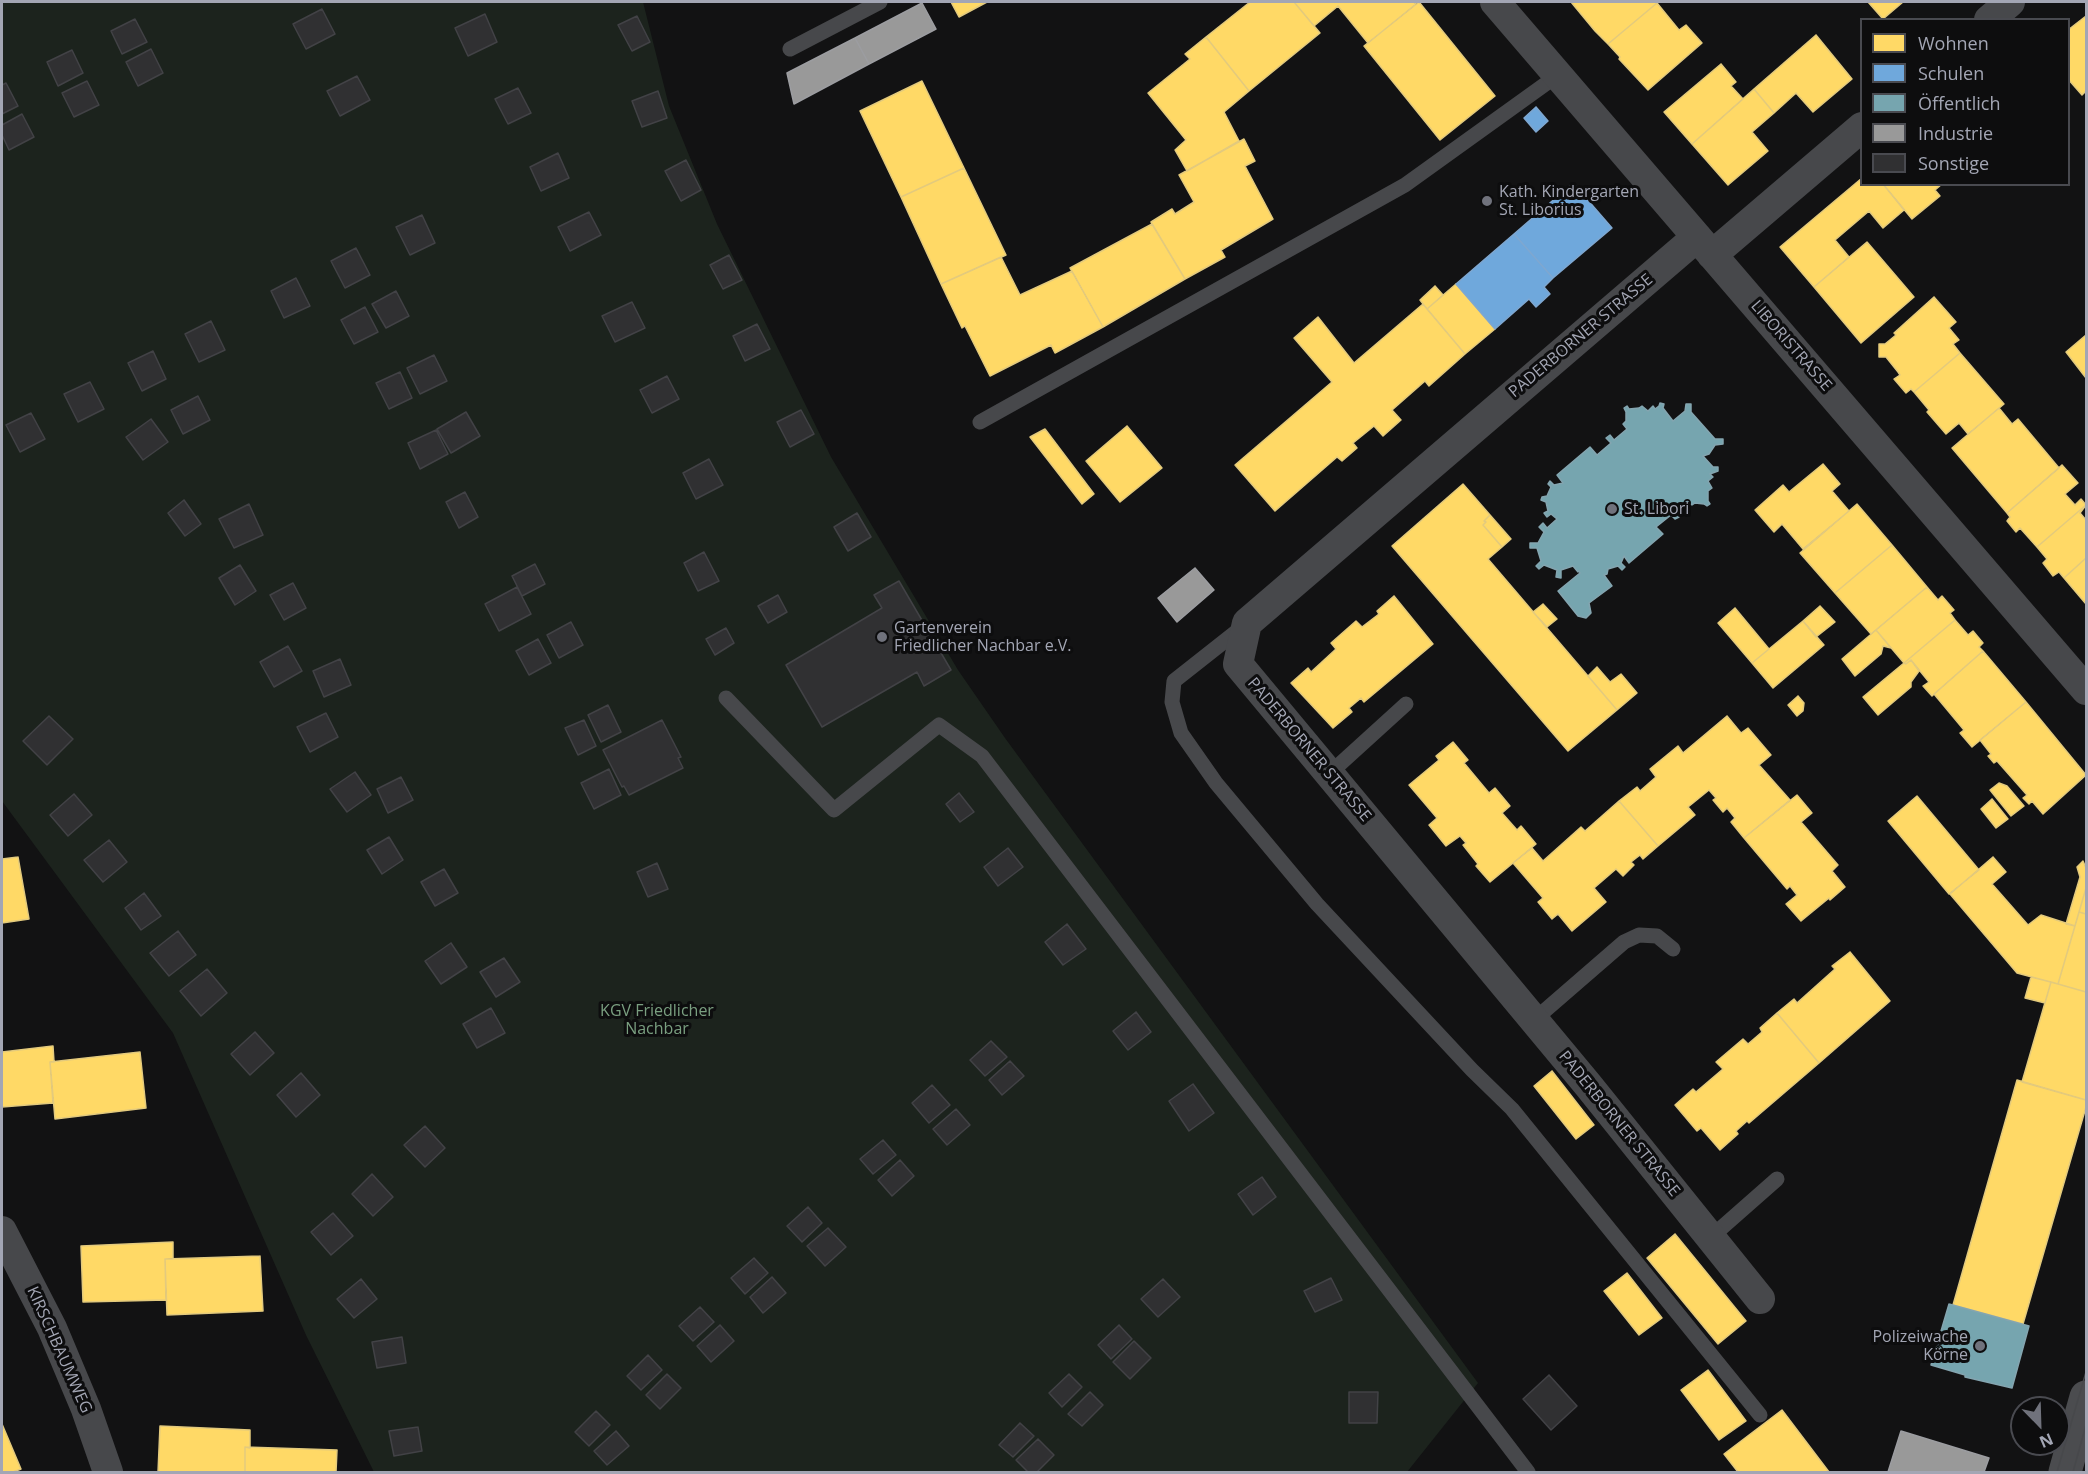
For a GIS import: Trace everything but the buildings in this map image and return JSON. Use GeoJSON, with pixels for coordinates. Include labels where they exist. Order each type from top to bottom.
{"type":"FeatureCollection","features":[{"type":"Feature","properties":{"kind":"main road"},"geometry":{"type":"LineString","coordinates":[[2074,1463],[2086,1397]]}},
{"type":"Feature","properties":{"kind":"street","name":"LIBORISTRASSE"},"geometry":{"type":"LineString","coordinates":[[1495,2],[2086,690]]}},
{"type":"Feature","properties":{"kind":"street"},"geometry":{"type":"LineString","coordinates":[[1991,18],[2010,2]]}},
{"type":"Feature","properties":{"kind":"street","name":"PADERBORNER STRASSE"},"geometry":{"type":"LineString","coordinates":[[1760,1299],[1600,1099],[1238,664],[1247,623],[1705,246],[1860,130]]}},
{"type":"Feature","properties":{"kind":"street","name":"KIRSCHBAUMWEG"},"geometry":{"type":"LineString","coordinates":[[2,1231],[52,1328],[86,1409],[108,1473]]}},
{"type":"Feature","properties":{"kind":"lane"},"geometry":{"type":"LineString","coordinates":[[790,49],[880,2]]}},
{"type":"Feature","properties":{"kind":"lane"},"geometry":{"type":"LineString","coordinates":[[980,422],[1405,185],[1558,75]]}},
{"type":"Feature","properties":{"kind":"lane"},"geometry":{"type":"LineString","coordinates":[[1247,623],[1174,681],[1172,702],[1181,733],[1216,783],[1317,904],[1472,1070],[1512,1109],[1760,1415]]}},
{"type":"Feature","properties":{"kind":"lane"},"geometry":{"type":"LineString","coordinates":[[726,698],[834,810],[939,725],[982,756],[1528,1473]]}},
{"type":"Feature","properties":{"kind":"lane"},"geometry":{"type":"LineString","coordinates":[[1329,774],[1406,704]]}},
{"type":"Feature","properties":{"kind":"lane"},"geometry":{"type":"LineString","coordinates":[[1534,1020],[1624,942],[1639,935],[1657,936],[1673,949]]}},
{"type":"Feature","properties":{"kind":"lane"},"geometry":{"type":"LineString","coordinates":[[1710,1238],[1777,1179]]}},
{"type":"Feature","properties":{"kind":"green space","name":"KGV Friedlicher Nachbar"},"geometry":{"type":"Polygon","coordinates":[[[2,2],[643,2],[669,106],[717,224],[831,457],[958,670],[1005,738],[1478,1383],[1407,1472],[374,1472],[306,1335],[173,1033],[2,801],[2,2]]]}},
{"type":"Feature","properties":{"kind":"tram line"},"geometry":{"type":"LineString","coordinates":[[2057,1472],[2086,1372]]}},
{"type":"Feature","properties":{"kind":"tram line"},"geometry":{"type":"LineString","coordinates":[[2073,1472],[2086,1425]]}},
{"type":"Feature","properties":{"kind":"place","name":"Kath. Kindergarten St. Liborius"},"geometry":{"type":"Point","coordinates":[1487,201]}},
{"type":"Feature","properties":{"kind":"place","name":"St. Libori"},"geometry":{"type":"Point","coordinates":[1612,509]}},
{"type":"Feature","properties":{"kind":"place","name":"Gartenverein Friedlicher Nachbar e.V."},"geometry":{"type":"Point","coordinates":[882,637]}},
{"type":"Feature","properties":{"kind":"place","name":"Polizeiwache Körne"},"geometry":{"type":"Point","coordinates":[1980,1346]}}]}
